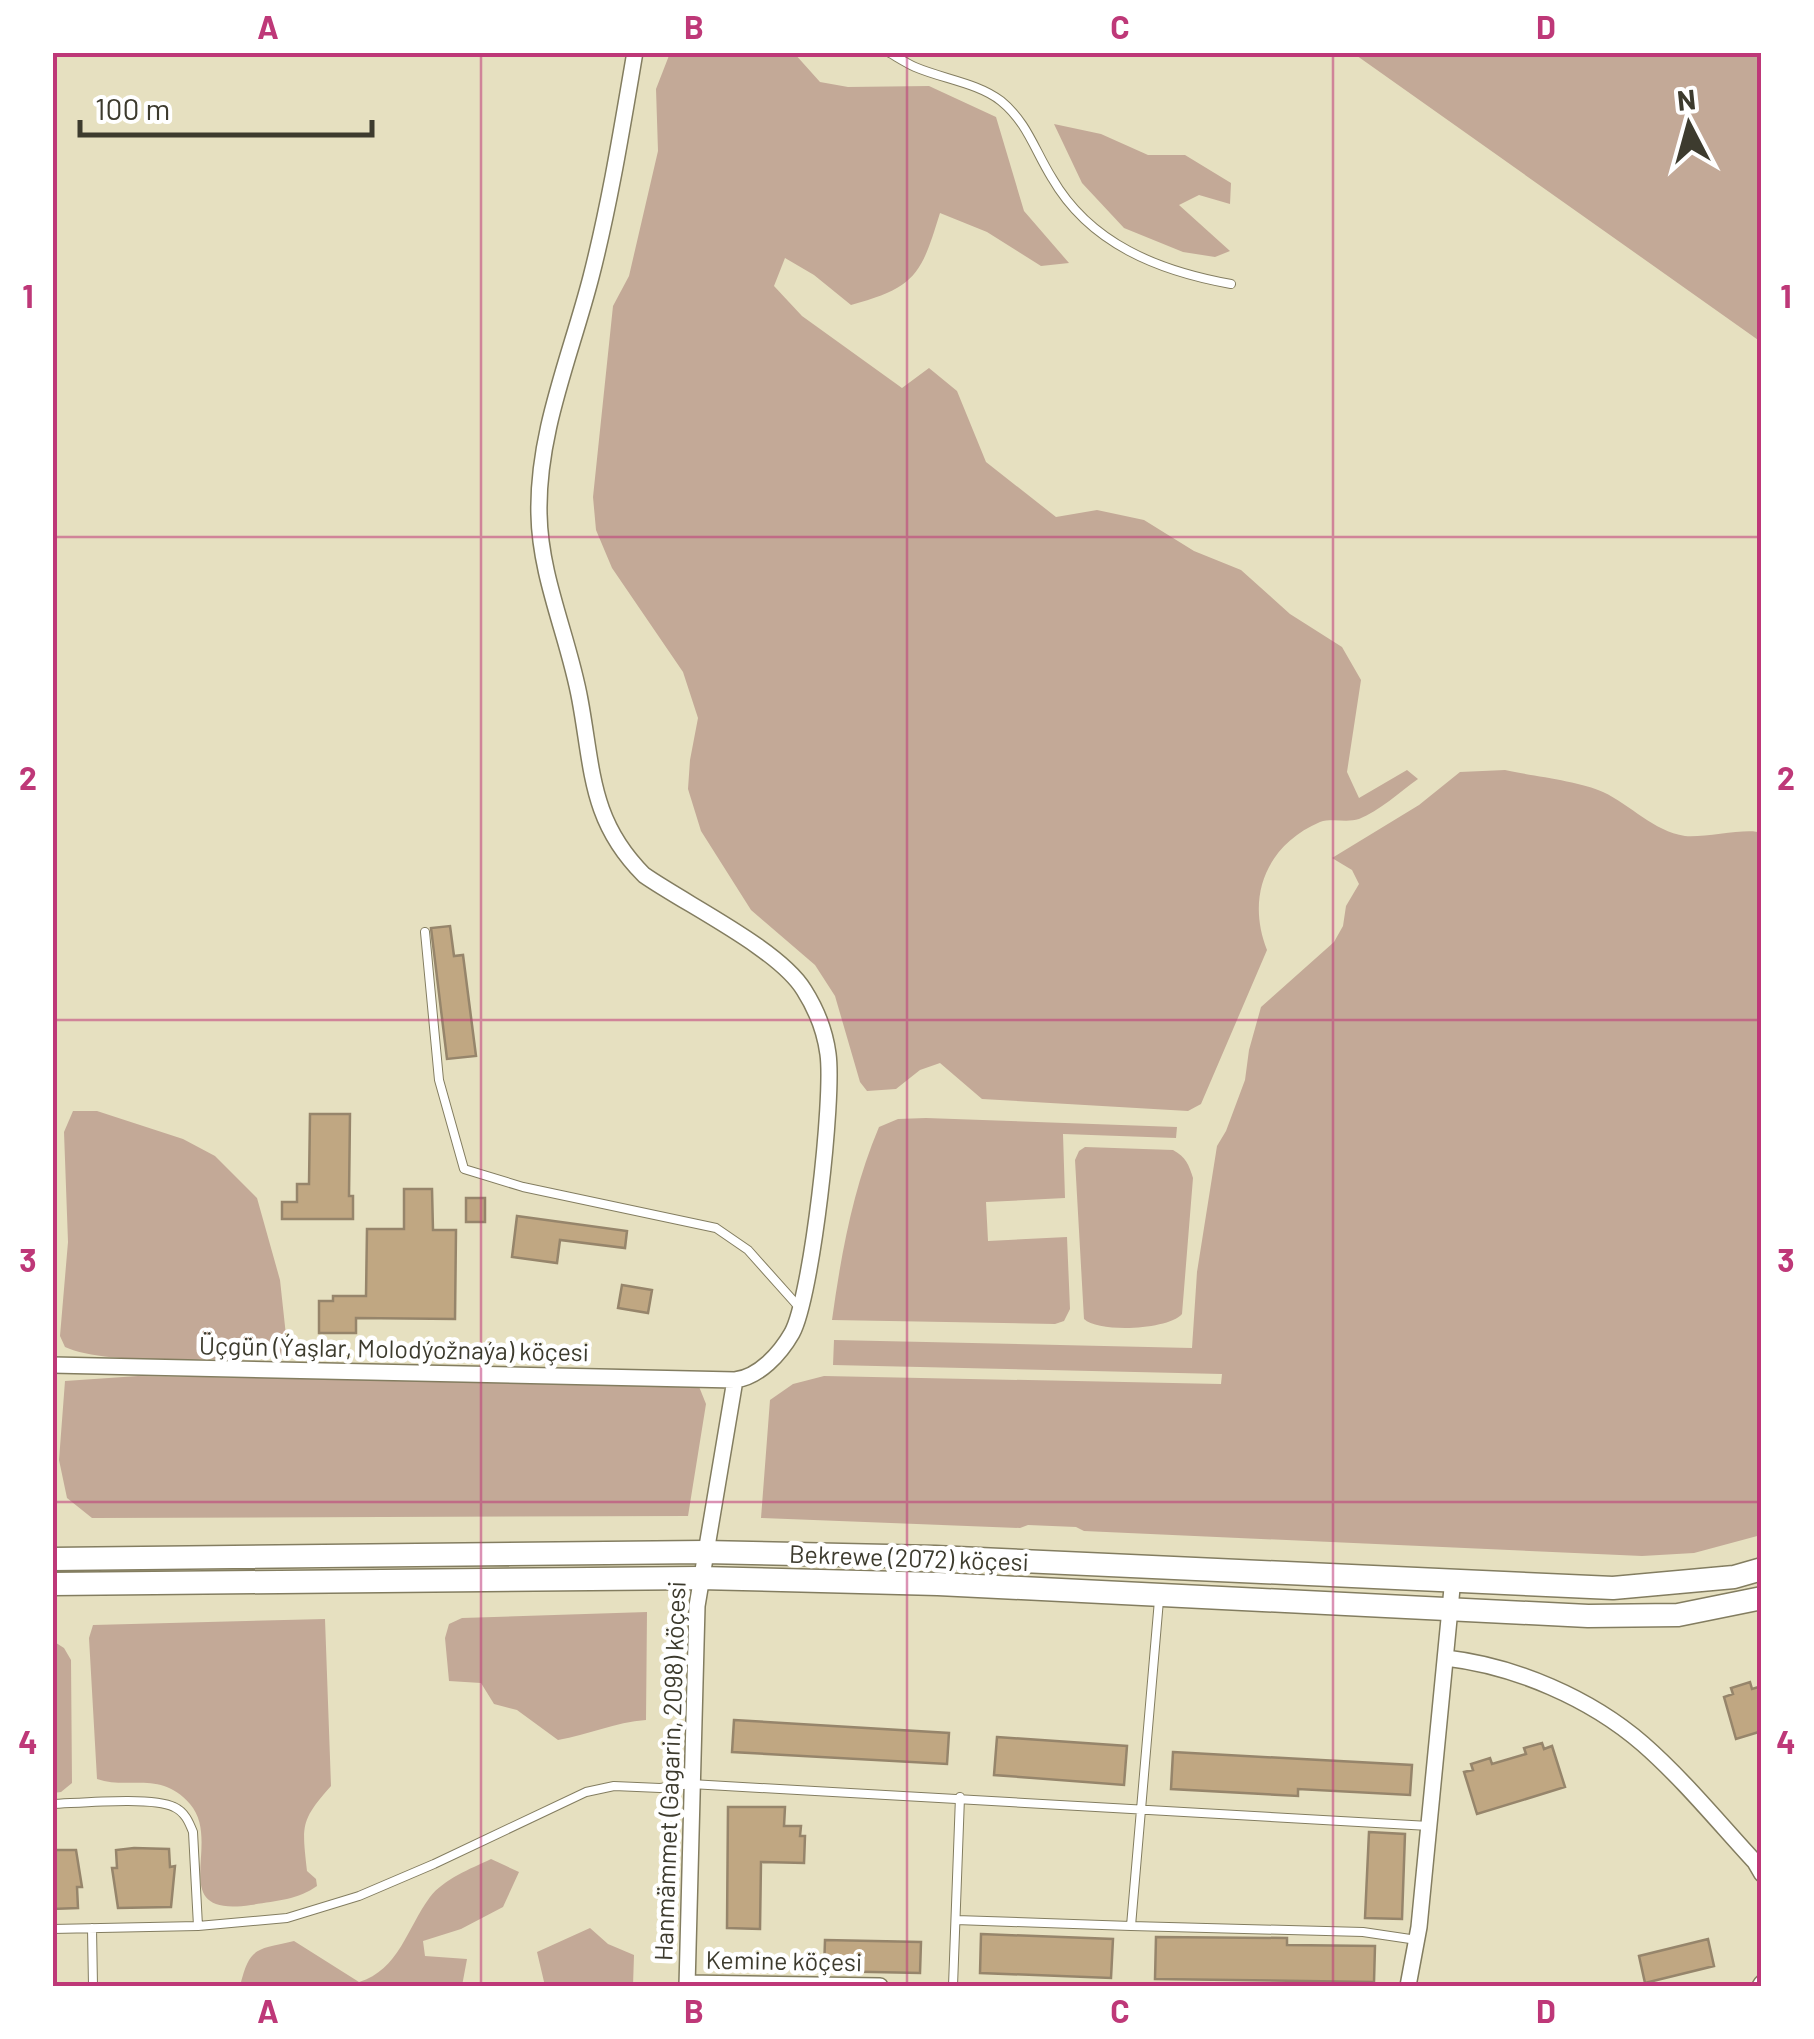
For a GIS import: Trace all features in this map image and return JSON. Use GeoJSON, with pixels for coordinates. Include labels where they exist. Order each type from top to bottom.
{"type":"FeatureCollection","features":[{"type":"Feature","properties":{"kind":"main road","name":"Bekrewe (2072) köçesi"},"geometry":{"type":"LineString","coordinates":[[52,1559],[704,1552],[935,1557],[1613,1588],[1734,1577],[1762,1569]]}},
{"type":"Feature","properties":{"kind":"main road","name":"Bekrewe (2072) köçesi"},"geometry":{"type":"LineString","coordinates":[[52,1584],[700,1578],[938,1584],[1588,1616],[1678,1615],[1762,1598]]}},
{"type":"Feature","properties":{"kind":"street"},"geometry":{"type":"LineString","coordinates":[[636,52],[606,214],[542,462],[539,519],[542,552],[574,670],[594,794],[612,835],[644,874],[790,970],[816,1010],[824,1032],[828,1104],[801,1310],[781,1349],[756,1372],[735,1380]]}},
{"type":"Feature","properties":{"kind":"street","name":"Üçgün (Ýaşlar, Molodýožnaýa) köçesi"},"geometry":{"type":"LineString","coordinates":[[52,1366],[735,1380]]}},
{"type":"Feature","properties":{"kind":"street","name":"Hanmämmet (Gagarin, 2098) köçesi"},"geometry":{"type":"LineString","coordinates":[[687,1984],[700,1578],[735,1380]]}},
{"type":"Feature","properties":{"kind":"street"},"geometry":{"type":"LineString","coordinates":[[1408,1986],[1430,1826],[1452,1578]]}},
{"type":"Feature","properties":{"kind":"street"},"geometry":{"type":"LineString","coordinates":[[1446,1658],[1532,1680],[1582,1702],[1618,1724],[1645,1746],[1746,1852],[1762,1874]]}},
{"type":"Feature","properties":{"kind":"street","name":"Kemine köçesi"},"geometry":{"type":"LineString","coordinates":[[687,1984],[880,1986]]}},
{"type":"Feature","properties":{"kind":"lane"},"geometry":{"type":"LineString","coordinates":[[888,52],[916,68],[998,98],[1032,137],[1070,208],[1109,239],[1152,264],[1231,284]]}},
{"type":"Feature","properties":{"kind":"lane"},"geometry":{"type":"LineString","coordinates":[[425,932],[438,1080],[464,1169],[523,1187],[716,1228],[769,1270],[801,1310]]}},
{"type":"Feature","properties":{"kind":"lane"},"geometry":{"type":"LineString","coordinates":[[1131,1926],[1159,1595]]}},
{"type":"Feature","properties":{"kind":"lane"},"geometry":{"type":"LineString","coordinates":[[52,1930],[198,1926],[287,1918],[322,1909],[434,1864],[586,1792],[614,1786],[660,1788],[691,1784],[960,1797],[1430,1826]]}},
{"type":"Feature","properties":{"kind":"lane"},"geometry":{"type":"LineString","coordinates":[[953,1986],[960,1797]]}},
{"type":"Feature","properties":{"kind":"lane"},"geometry":{"type":"LineString","coordinates":[[52,1804],[158,1802],[176,1807],[193,1832],[198,1926]]}},
{"type":"Feature","properties":{"kind":"lane"},"geometry":{"type":"LineString","coordinates":[[956,1920],[1362,1932],[1417,1940]]}},
{"type":"Feature","properties":{"kind":"lane"},"geometry":{"type":"LineString","coordinates":[[92,1928],[93,1986]]}},
{"type":"Feature","properties":{"kind":"shaded area"},"geometry":{"type":"Polygon","coordinates":[[[670,53],[794,53],[820,82],[848,87],[929,86],[996,117],[1024,211],[1069,263],[1041,266],[987,232],[940,213],[921,264],[890,292],[851,305],[785,258],[774,286],[802,316],[902,388],[929,368],[957,391],[986,462],[1056,517],[1097,510],[1144,520],[1194,551],[1241,570],[1290,614],[1342,647],[1361,680],[1347,772],[1359,798],[1407,770],[1418,779],[1359,819],[1320,822],[1301,832],[1274,859],[1260,892],[1261,930],[1267,950],[1201,1104],[1188,1111],[982,1099],[940,1063],[920,1070],[896,1089],[867,1091],[860,1082],[835,996],[815,965],[751,910],[701,831],[688,789],[698,718],[683,672],[612,568],[596,530],[593,497],[613,306],[629,276],[658,151],[656,89],[670,53]]]}},
{"type":"Feature","properties":{"kind":"shaded area"},"geometry":{"type":"Polygon","coordinates":[[[1353,53],[1762,56],[1761,342],[1353,53]]]}},
{"type":"Feature","properties":{"kind":"shaded area"},"geometry":{"type":"Polygon","coordinates":[[[1054,124],[1101,134],[1148,155],[1185,155],[1231,183],[1230,204],[1199,195],[1179,205],[1230,251],[1215,257],[1183,252],[1124,228],[1082,183],[1054,124]]]}},
{"type":"Feature","properties":{"kind":"shaded area"},"geometry":{"type":"Polygon","coordinates":[[[1505,770],[1593,788],[1652,823],[1685,836],[1761,833],[1761,1535],[1694,1553],[1642,1556],[1084,1531],[1076,1527],[761,1518],[770,1400],[793,1384],[824,1376],[1221,1384],[1222,1374],[833,1365],[834,1340],[1192,1348],[1197,1272],[1217,1146],[1245,1080],[1261,1007],[1334,942],[1343,926],[1346,906],[1359,884],[1352,870],[1332,858],[1419,805],[1460,772],[1505,770]]]}},
{"type":"Feature","properties":{"kind":"shaded area"},"geometry":{"type":"Polygon","coordinates":[[[73,1111],[97,1111],[183,1139],[215,1156],[257,1198],[280,1280],[288,1354],[271,1358],[135,1359],[65,1347],[60,1336],[68,1242],[64,1132],[73,1111]]]}},
{"type":"Feature","properties":{"kind":"shaded area"},"geometry":{"type":"Polygon","coordinates":[[[898,1119],[1177,1127],[1176,1138],[1063,1134],[1065,1198],[986,1202],[988,1241],[1067,1237],[1070,1309],[1064,1321],[1055,1324],[832,1320],[849,1222],[879,1127],[898,1119]]]}},
{"type":"Feature","properties":{"kind":"shaded area"},"geometry":{"type":"Polygon","coordinates":[[[1085,1147],[1173,1150],[1188,1165],[1193,1178],[1182,1314],[1174,1319],[1163,1324],[1118,1328],[1084,1319],[1075,1160],[1085,1147]]]}},
{"type":"Feature","properties":{"kind":"shaded area"},"geometry":{"type":"Polygon","coordinates":[[[138,1376],[698,1384],[706,1404],[688,1516],[92,1518],[67,1498],[59,1460],[65,1381],[138,1376]]]}},
{"type":"Feature","properties":{"kind":"shaded area"},"geometry":{"type":"Polygon","coordinates":[[[647,1612],[646,1720],[558,1740],[517,1710],[494,1704],[481,1683],[449,1681],[445,1638],[449,1624],[462,1618],[647,1612]]]}},
{"type":"Feature","properties":{"kind":"shaded area"},"geometry":{"type":"Polygon","coordinates":[[[325,1619],[331,1786],[308,1816],[304,1833],[307,1871],[316,1879],[317,1886],[294,1897],[251,1905],[225,1906],[209,1900],[202,1889],[200,1874],[199,1820],[190,1804],[168,1787],[97,1779],[89,1638],[93,1625],[325,1619]]]}},
{"type":"Feature","properties":{"kind":"shaded area"},"geometry":{"type":"Polygon","coordinates":[[[53,1641],[64,1648],[71,1660],[72,1783],[53,1793],[53,1641]]]}},
{"type":"Feature","properties":{"kind":"shaded area"},"geometry":{"type":"Polygon","coordinates":[[[491,1859],[519,1872],[503,1907],[461,1929],[423,1941],[425,1956],[467,1959],[462,1986],[240,1986],[247,1963],[256,1952],[294,1941],[359,1982],[373,1976],[393,1958],[430,1897],[442,1885],[491,1859]]]}},
{"type":"Feature","properties":{"kind":"shaded area"},"geometry":{"type":"Polygon","coordinates":[[[590,1928],[608,1944],[634,1955],[633,1986],[545,1986],[537,1952],[590,1928]]]}},
{"type":"Feature","properties":{"kind":"building"},"geometry":{"type":"Polygon","coordinates":[[[450,926],[454,956],[463,955],[476,1056],[447,1059],[431,928],[450,926]]]}},
{"type":"Feature","properties":{"kind":"building"},"geometry":{"type":"Polygon","coordinates":[[[310,1114],[350,1114],[349,1196],[353,1196],[353,1219],[282,1219],[282,1202],[297,1202],[297,1184],[309,1184],[310,1114]]]}},
{"type":"Feature","properties":{"kind":"building"},"geometry":{"type":"Polygon","coordinates":[[[404,1189],[432,1189],[433,1230],[456,1230],[455,1319],[356,1318],[356,1333],[319,1333],[319,1301],[333,1301],[333,1296],[366,1296],[367,1229],[404,1229],[404,1189]]]}},
{"type":"Feature","properties":{"kind":"building"},"geometry":{"type":"Polygon","coordinates":[[[466,1198],[485,1198],[485,1222],[466,1222],[466,1198]]]}},
{"type":"Feature","properties":{"kind":"building"},"geometry":{"type":"Polygon","coordinates":[[[517,1216],[627,1231],[625,1248],[560,1240],[557,1263],[512,1257],[517,1216]]]}},
{"type":"Feature","properties":{"kind":"building"},"geometry":{"type":"Polygon","coordinates":[[[622,1285],[652,1290],[648,1313],[618,1308],[622,1285]]]}},
{"type":"Feature","properties":{"kind":"building"},"geometry":{"type":"Polygon","coordinates":[[[1750,1682],[1752,1689],[1762,1686],[1762,1731],[1736,1739],[1724,1697],[1733,1694],[1731,1688],[1750,1682]]]}},
{"type":"Feature","properties":{"kind":"building"},"geometry":{"type":"Polygon","coordinates":[[[734,1720],[949,1733],[947,1764],[732,1752],[734,1720]]]}},
{"type":"Feature","properties":{"kind":"building"},"geometry":{"type":"Polygon","coordinates":[[[997,1737],[1127,1746],[1124,1785],[994,1775],[997,1737]]]}},
{"type":"Feature","properties":{"kind":"building"},"geometry":{"type":"Polygon","coordinates":[[[1542,1743],[1544,1749],[1552,1746],[1565,1787],[1477,1814],[1464,1772],[1473,1770],[1471,1764],[1490,1758],[1492,1764],[1526,1754],[1524,1748],[1542,1743]]]}},
{"type":"Feature","properties":{"kind":"building"},"geometry":{"type":"Polygon","coordinates":[[[1173,1752],[1412,1765],[1410,1795],[1298,1789],[1298,1796],[1171,1789],[1173,1752]]]}},
{"type":"Feature","properties":{"kind":"building"},"geometry":{"type":"Polygon","coordinates":[[[728,1807],[785,1807],[784,1826],[801,1826],[800,1836],[805,1836],[804,1863],[761,1862],[760,1929],[727,1928],[728,1807]]]}},
{"type":"Feature","properties":{"kind":"building"},"geometry":{"type":"Polygon","coordinates":[[[1369,1832],[1405,1834],[1402,1919],[1365,1918],[1369,1832]]]}},
{"type":"Feature","properties":{"kind":"building"},"geometry":{"type":"Polygon","coordinates":[[[169,1849],[170,1867],[175,1866],[171,1907],[118,1908],[112,1868],[117,1868],[116,1850],[169,1849]]]}},
{"type":"Feature","properties":{"kind":"building"},"geometry":{"type":"Polygon","coordinates":[[[52,1850],[76,1850],[82,1887],[77,1887],[78,1908],[52,1909],[52,1850]]]}},
{"type":"Feature","properties":{"kind":"building"},"geometry":{"type":"Polygon","coordinates":[[[981,1934],[1113,1939],[1111,1978],[980,1973],[981,1934]]]}},
{"type":"Feature","properties":{"kind":"building"},"geometry":{"type":"Polygon","coordinates":[[[1156,1937],[1287,1938],[1287,1945],[1375,1946],[1374,1982],[1155,1979],[1156,1937]]]}},
{"type":"Feature","properties":{"kind":"building"},"geometry":{"type":"Polygon","coordinates":[[[1708,1939],[1714,1966],[1645,1983],[1639,1956],[1708,1939]]]}},
{"type":"Feature","properties":{"kind":"building"},"geometry":{"type":"Polygon","coordinates":[[[825,1940],[921,1942],[920,1973],[824,1971],[825,1940]]]}}]}
